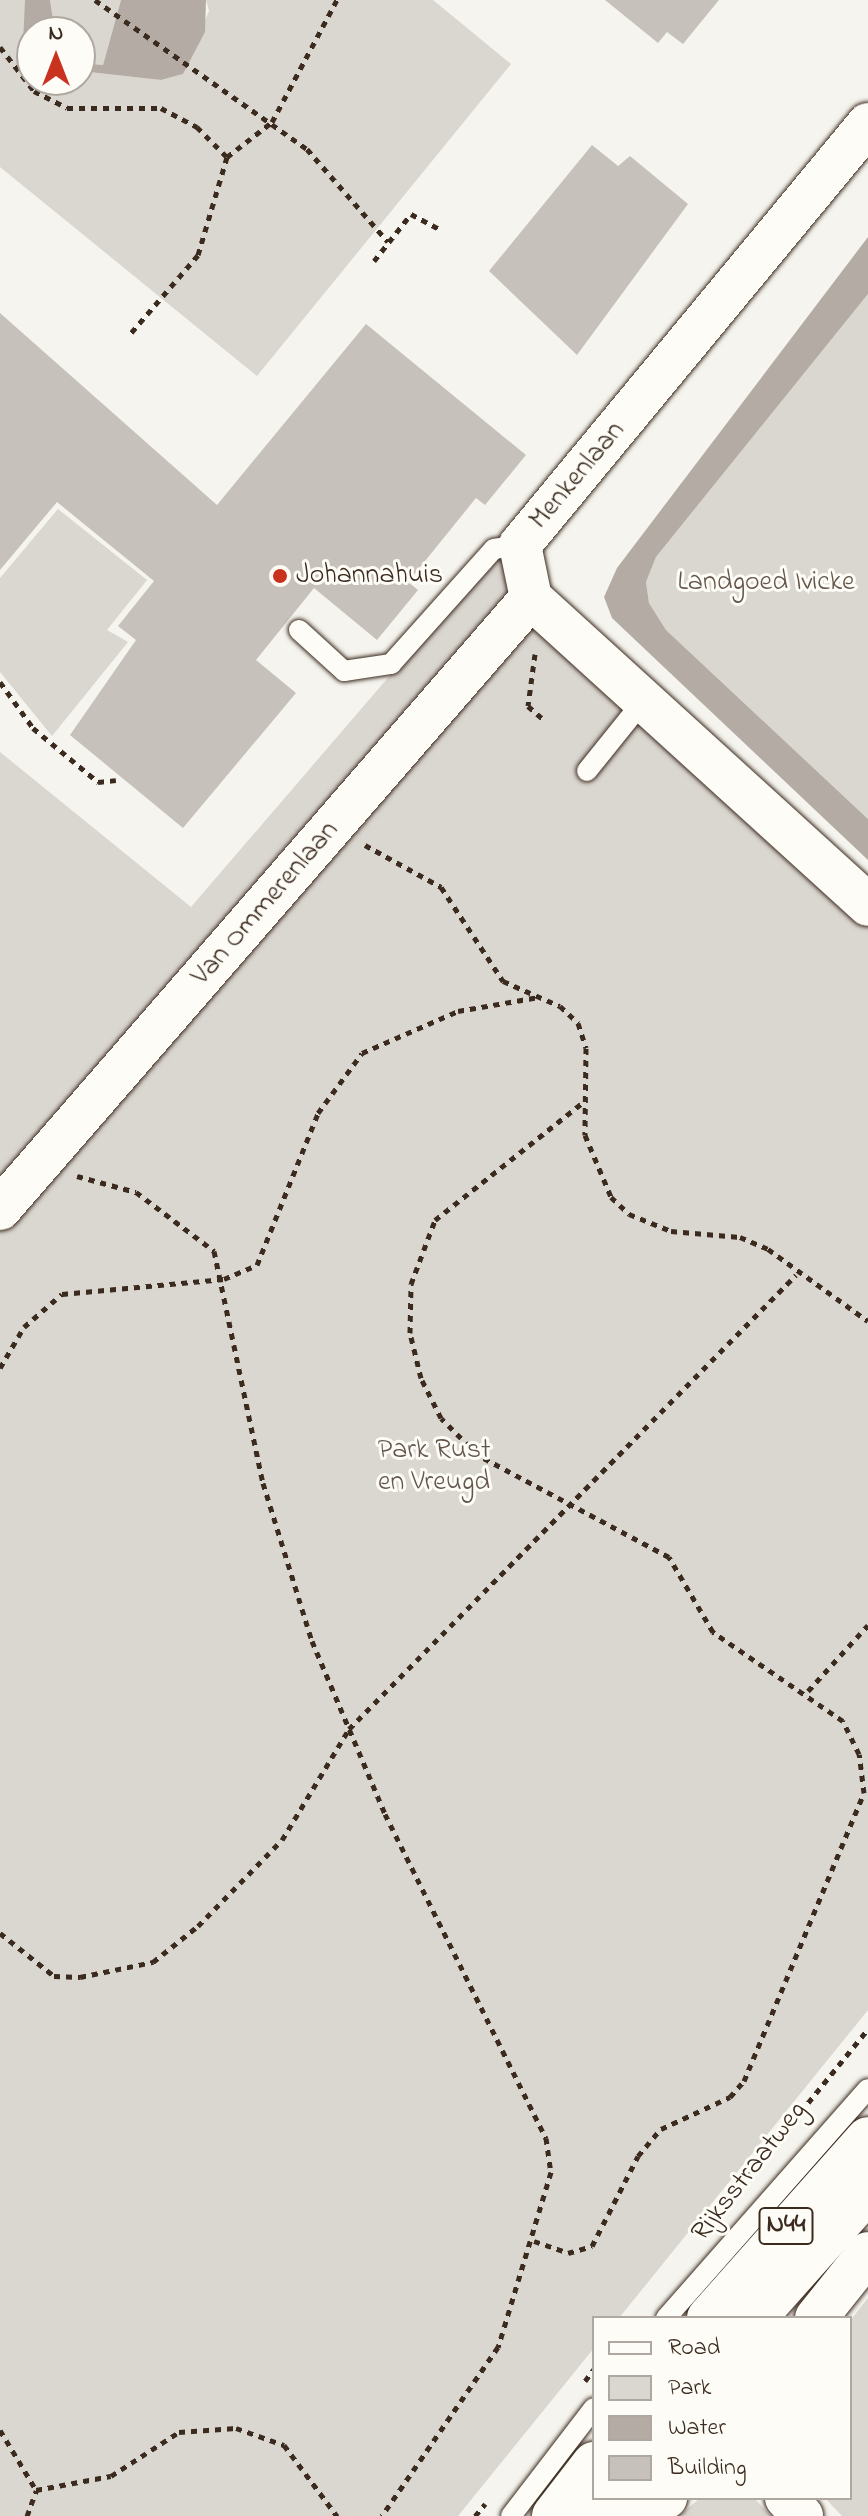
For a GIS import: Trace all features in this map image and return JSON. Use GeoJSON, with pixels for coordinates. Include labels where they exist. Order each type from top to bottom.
{"type":"FeatureCollection","features":[{"type":"Feature","properties":{"kind":"main road","name":"N44"},"geometry":{"type":"LineString","coordinates":[[711,2316],[868,2139]]}},
{"type":"Feature","properties":{"kind":"main road","name":"N44"},"geometry":{"type":"LineString","coordinates":[[756,2316],[868,2190]]}},
{"type":"Feature","properties":{"kind":"main road"},"geometry":{"type":"LineString","coordinates":[[554,2516],[592,2467]]}},
{"type":"Feature","properties":{"kind":"street","name":"Menkenlaan"},"geometry":{"type":"LineString","coordinates":[[531,598],[520,545],[868,124]]}},
{"type":"Feature","properties":{"kind":"street"},"geometry":{"type":"LineString","coordinates":[[531,598],[868,905]]}},
{"type":"Feature","properties":{"kind":"street","name":"Van Ommerenlaan"},"geometry":{"type":"LineString","coordinates":[[0,1209],[39,1168],[531,598]]}},
{"type":"Feature","properties":{"kind":"street"},"geometry":{"type":"LineString","coordinates":[[818,2316],[868,2253]]}},
{"type":"Feature","properties":{"kind":"street"},"geometry":{"type":"LineString","coordinates":[[640,2516],[663,2500]]}},
{"type":"Feature","properties":{"kind":"street"},"geometry":{"type":"LineString","coordinates":[[788,2500],[802,2516]]}},
{"type":"Feature","properties":{"kind":"lane"},"geometry":{"type":"LineString","coordinates":[[299,630],[344,671],[391,664],[494,549],[520,545]]}},
{"type":"Feature","properties":{"kind":"lane"},"geometry":{"type":"LineString","coordinates":[[587,771],[644,700]]}},
{"type":"Feature","properties":{"kind":"lane","name":"Rijksstraatweg"},"geometry":{"type":"LineString","coordinates":[[668,2316],[868,2089]]}},
{"type":"Feature","properties":{"kind":"lane"},"geometry":{"type":"LineString","coordinates":[[511,2516],[592,2411]]}},
{"type":"Feature","properties":{"kind":"path"},"geometry":{"type":"LineString","coordinates":[[95,0],[307,149],[388,242]]}},
{"type":"Feature","properties":{"kind":"path"},"geometry":{"type":"LineString","coordinates":[[131,333],[198,255],[227,157],[272,122],[337,0]]}},
{"type":"Feature","properties":{"kind":"path"},"geometry":{"type":"LineString","coordinates":[[0,47],[34,91],[67,108],[161,108],[197,127],[227,157]]}},
{"type":"Feature","properties":{"kind":"path"},"geometry":{"type":"LineString","coordinates":[[374,261],[411,214],[439,229]]}},
{"type":"Feature","properties":{"kind":"path"},"geometry":{"type":"LineString","coordinates":[[531,598],[538,632],[528,706],[545,721]]}},
{"type":"Feature","properties":{"kind":"path"},"geometry":{"type":"LineString","coordinates":[[0,682],[33,728],[98,782],[116,780]]}},
{"type":"Feature","properties":{"kind":"path"},"geometry":{"type":"LineString","coordinates":[[332,829],[441,887],[503,981],[541,997],[578,1023],[586,1048],[582,1103],[597,1170],[629,1214],[671,1231],[740,1237],[768,1249],[796,1275],[868,1321]]}},
{"type":"Feature","properties":{"kind":"path"},"geometry":{"type":"LineString","coordinates":[[0,1368],[24,1327],[62,1294],[224,1279],[257,1265],[318,1113],[362,1053],[458,1011],[541,997]]}},
{"type":"Feature","properties":{"kind":"path"},"geometry":{"type":"LineString","coordinates":[[534,2241],[568,2253],[592,2246],[638,2156],[661,2129],[730,2097],[744,2081],[864,1793],[859,1754],[843,1721],[808,1691],[742,1657],[713,1632],[669,1557],[568,1508],[478,1455],[441,1418],[410,1333],[411,1284],[435,1220],[582,1103]]}},
{"type":"Feature","properties":{"kind":"path"},"geometry":{"type":"LineString","coordinates":[[39,1168],[136,1192],[170,1212],[214,1251],[224,1279],[283,1559],[349,1729],[546,2138],[551,2172],[534,2241],[498,2347],[382,2516]]}},
{"type":"Feature","properties":{"kind":"path"},"geometry":{"type":"LineString","coordinates":[[0,1933],[54,1976],[153,1962],[241,1888],[323,1782],[349,1729],[796,1275]]}},
{"type":"Feature","properties":{"kind":"path"},"geometry":{"type":"LineString","coordinates":[[808,1691],[868,1625]]}},
{"type":"Feature","properties":{"kind":"path","name":"Rijksstraatweg"},"geometry":{"type":"LineString","coordinates":[[716,2215],[868,2029]]}},
{"type":"Feature","properties":{"kind":"path"},"geometry":{"type":"LineString","coordinates":[[36,2490],[111,2476],[179,2432],[236,2428],[284,2445],[337,2516]]}},
{"type":"Feature","properties":{"kind":"path"},"geometry":{"type":"LineString","coordinates":[[0,2430],[36,2490]]}},
{"type":"Feature","properties":{"kind":"path"},"geometry":{"type":"LineString","coordinates":[[27,2516],[36,2490]]}},
{"type":"Feature","properties":{"kind":"green space"},"geometry":{"type":"Polygon","coordinates":[[[0,0],[25,0],[26,16],[16,16],[16,96],[96,96],[96,73],[161,80],[183,74],[209,11],[206,0],[433,0],[511,64],[257,376],[0,167],[0,0]]]}},
{"type":"Feature","properties":{"kind":"green space"},"geometry":{"type":"Polygon","coordinates":[[[50,0],[121,0],[103,65],[96,64],[96,16],[52,16],[50,0]]]}},
{"type":"Feature","properties":{"kind":"green space","name":"Landgoed Ivicke"},"geometry":{"type":"Polygon","coordinates":[[[868,294],[868,819],[666,630],[649,603],[646,582],[656,557],[868,294]]]}},
{"type":"Feature","properties":{"kind":"green space"},"geometry":{"type":"Polygon","coordinates":[[[58,509],[147,580],[107,630],[128,642],[52,736],[0,672],[0,578],[58,509]]]}},
{"type":"Feature","properties":{"kind":"green space","name":"Park Rust en Vreugd"},"geometry":{"type":"Polygon","coordinates":[[[496,552],[868,924],[868,2010],[621,2316],[592,2316],[592,2350],[458,2516],[0,2516],[0,752],[191,907],[496,552]]]}},
{"type":"Feature","properties":{"kind":"green space"},"geometry":{"type":"Polygon","coordinates":[[[868,2298],[868,2516],[842,2516],[827,2500],[852,2500],[852,2318],[868,2298]]]}},
{"type":"Feature","properties":{"kind":"green space"},"geometry":{"type":"Polygon","coordinates":[[[698,2500],[756,2500],[771,2516],[679,2516],[698,2500]]]}},
{"type":"Feature","properties":{"kind":"water"},"geometry":{"type":"Polygon","coordinates":[[[25,0],[50,0],[52,16],[24,16],[25,0]]]}},
{"type":"Feature","properties":{"kind":"water"},"geometry":{"type":"Polygon","coordinates":[[[121,0],[206,0],[205,32],[183,74],[161,80],[96,73],[96,64],[103,65],[121,0]]]}},
{"type":"Feature","properties":{"kind":"water"},"geometry":{"type":"Polygon","coordinates":[[[868,237],[868,294],[656,557],[646,582],[649,603],[666,630],[868,819],[868,860],[612,618],[604,597],[617,568],[868,237]]]}},
{"type":"Feature","properties":{"kind":"building"},"geometry":{"type":"Polygon","coordinates":[[[605,0],[719,0],[683,44],[667,32],[658,43],[605,0]]]}},
{"type":"Feature","properties":{"kind":"building"},"geometry":{"type":"Polygon","coordinates":[[[592,145],[618,166],[630,156],[688,204],[577,355],[489,271],[592,145]]]}},
{"type":"Feature","properties":{"kind":"building","name":"Johannahuis"},"geometry":{"type":"Polygon","coordinates":[[[0,313],[217,505],[366,324],[526,455],[485,505],[476,498],[408,582],[418,590],[377,640],[314,588],[256,660],[296,693],[183,828],[70,735],[136,640],[118,626],[154,581],[57,502],[0,570],[0,313]]]}},
{"type":"Feature","properties":{"kind":"place","name":"Johannahuis"},"geometry":{"type":"Point","coordinates":[280,576]}}]}
